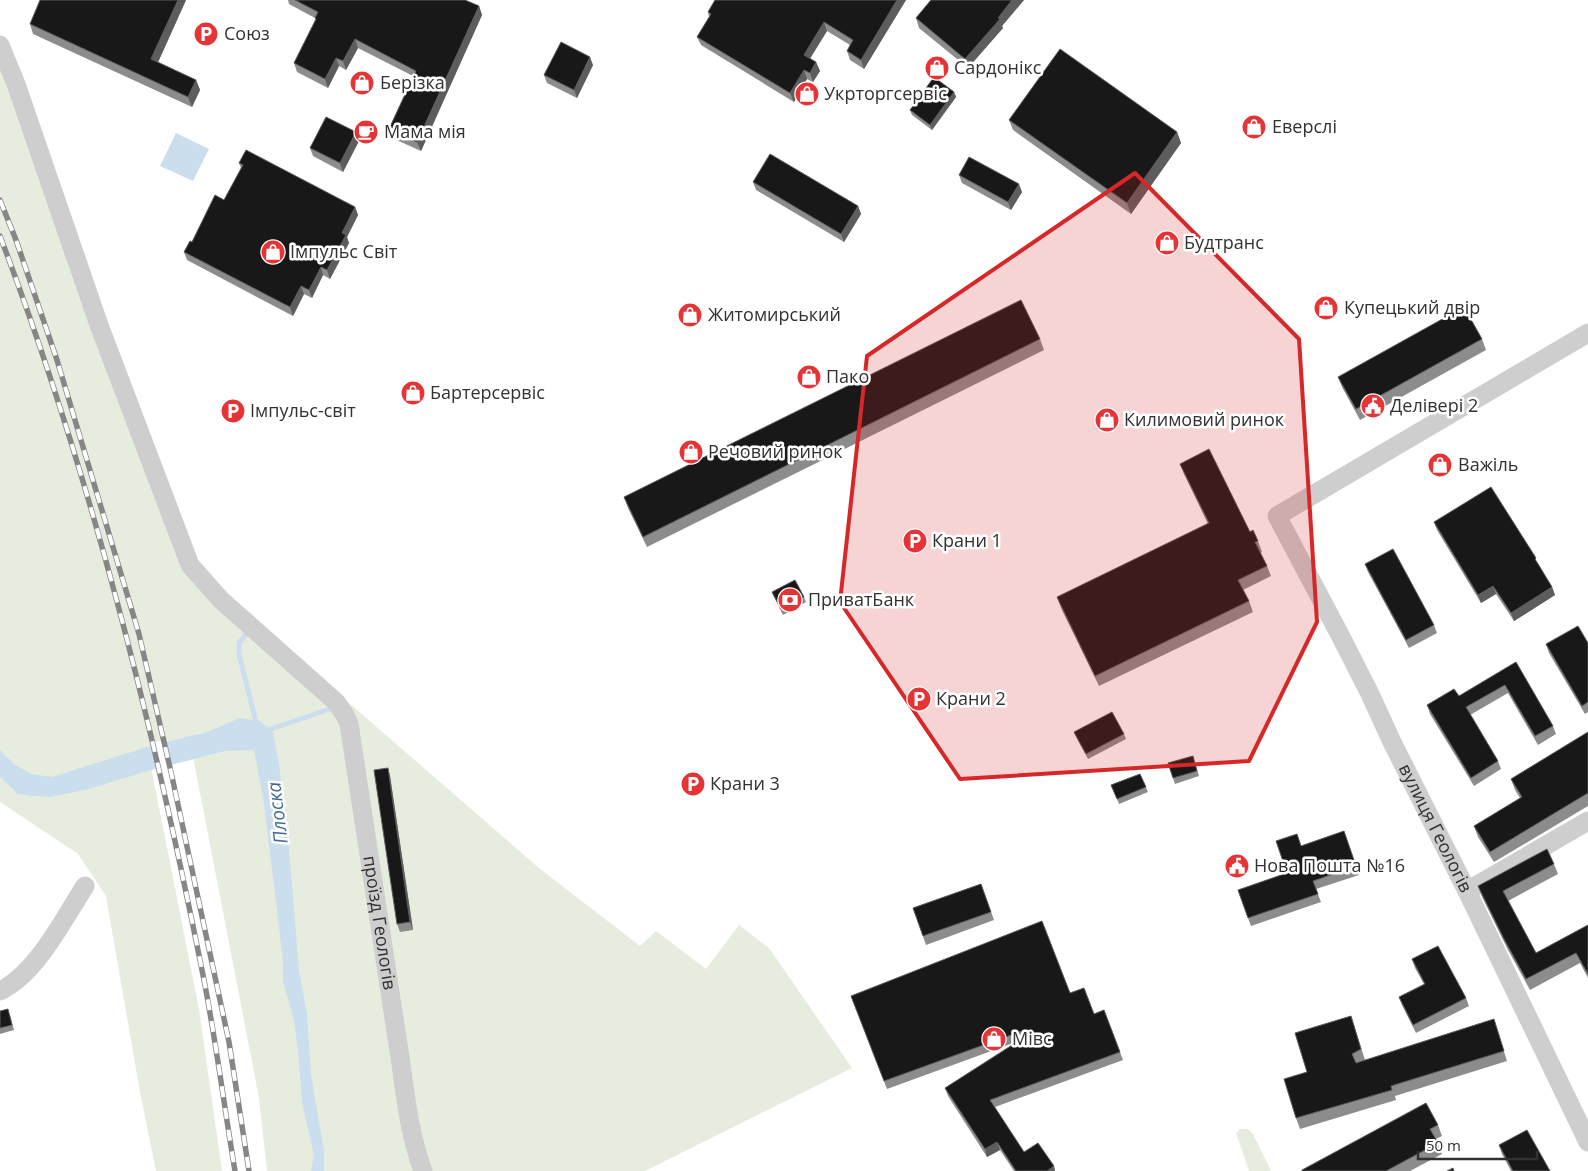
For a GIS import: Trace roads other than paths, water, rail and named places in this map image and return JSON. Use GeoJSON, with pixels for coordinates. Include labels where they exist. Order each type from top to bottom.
{"type":"FeatureCollection","features":[{"type":"Feature","properties":{"kind":"street","name":"проїзд Геологів"},"geometry":{"type":"LineString","coordinates":[[0,45],[16,84],[99,326],[190,565],[221,600],[336,702],[349,724],[399,1045],[406,1108],[415,1148],[423,1171]]}},
{"type":"Feature","properties":{"kind":"street","name":"вулиця Геологів"},"geometry":{"type":"LineString","coordinates":[[1588,333],[1277,516],[1340,635],[1467,891],[1588,1142]]}},
{"type":"Feature","properties":{"kind":"street"},"geometry":{"type":"LineString","coordinates":[[1467,891],[1588,821]]}},
{"type":"Feature","properties":{"kind":"street"},"geometry":{"type":"LineString","coordinates":[[0,991],[7,988],[35,962],[85,886]]}},
{"type":"Feature","properties":{"kind":"water"},"geometry":{"type":"Polygon","coordinates":[[[176,133],[209,149],[193,181],[160,166],[176,133]]]}},
{"type":"Feature","properties":{"kind":"water","name":"Плоска"},"geometry":{"type":"Polygon","coordinates":[[[240,718],[260,721],[273,732],[279,764],[289,849],[299,970],[307,1014],[311,1074],[324,1151],[324,1171],[311,1171],[314,1155],[302,1103],[294,1020],[283,982],[283,961],[264,804],[254,750],[225,751],[151,770],[89,789],[51,797],[18,794],[0,777],[0,750],[15,765],[31,774],[52,777],[147,747],[202,734],[240,718]]]}},
{"type":"Feature","properties":{"kind":"waterway"},"geometry":{"type":"LineString","coordinates":[[247,633],[239,643],[239,654],[257,726]]}},
{"type":"Feature","properties":{"kind":"waterway"},"geometry":{"type":"LineString","coordinates":[[265,731],[333,708]]}},
{"type":"Feature","properties":{"kind":"railway"},"geometry":{"type":"LineString","coordinates":[[0,200],[16,240],[57,360],[139,634],[171,772],[229,1042],[249,1171]]}},
{"type":"Feature","properties":{"kind":"railway"},"geometry":{"type":"LineString","coordinates":[[0,236],[33,326],[63,417],[117,601],[141,694],[184,881],[203,975],[235,1171]]}},
{"type":"Feature","properties":{"kind":"place","name":"Союз"},"geometry":{"type":"Point","coordinates":[206,34]}},
{"type":"Feature","properties":{"kind":"place","name":"Сардонікс"},"geometry":{"type":"Point","coordinates":[937,68]}},
{"type":"Feature","properties":{"kind":"place","name":"Берізка"},"geometry":{"type":"Point","coordinates":[362,83]}},
{"type":"Feature","properties":{"kind":"place","name":"Укрторгсервіс"},"geometry":{"type":"Point","coordinates":[807,94]}},
{"type":"Feature","properties":{"kind":"place","name":"Еверслі"},"geometry":{"type":"Point","coordinates":[1254,127]}},
{"type":"Feature","properties":{"kind":"place","name":"Мама мія"},"geometry":{"type":"Point","coordinates":[366,132]}},
{"type":"Feature","properties":{"kind":"place","name":"Будтранс"},"geometry":{"type":"Point","coordinates":[1167,243]}},
{"type":"Feature","properties":{"kind":"place","name":"Імпульс Світ"},"geometry":{"type":"Point","coordinates":[273,252]}},
{"type":"Feature","properties":{"kind":"place","name":"Купецький двір"},"geometry":{"type":"Point","coordinates":[1326,308]}},
{"type":"Feature","properties":{"kind":"place","name":"Житомирський"},"geometry":{"type":"Point","coordinates":[690,315]}},
{"type":"Feature","properties":{"kind":"place","name":"Пако"},"geometry":{"type":"Point","coordinates":[809,377]}},
{"type":"Feature","properties":{"kind":"place","name":"Бартерсервіс"},"geometry":{"type":"Point","coordinates":[413,393]}},
{"type":"Feature","properties":{"kind":"place","name":"Делівері 2"},"geometry":{"type":"Point","coordinates":[1373,406]}},
{"type":"Feature","properties":{"kind":"place","name":"Імпульс-світ"},"geometry":{"type":"Point","coordinates":[233,411]}},
{"type":"Feature","properties":{"kind":"place","name":"Килимовий ринок"},"geometry":{"type":"Point","coordinates":[1107,420]}},
{"type":"Feature","properties":{"kind":"place","name":"Речовий ринок"},"geometry":{"type":"Point","coordinates":[691,452]}},
{"type":"Feature","properties":{"kind":"place","name":"Важіль"},"geometry":{"type":"Point","coordinates":[1440,465]}},
{"type":"Feature","properties":{"kind":"place","name":"Крани 1"},"geometry":{"type":"Point","coordinates":[915,541]}},
{"type":"Feature","properties":{"kind":"place","name":"ПриватБанк"},"geometry":{"type":"Point","coordinates":[790,600]}},
{"type":"Feature","properties":{"kind":"place","name":"Крани 2"},"geometry":{"type":"Point","coordinates":[919,699]}},
{"type":"Feature","properties":{"kind":"place","name":"Крани 3"},"geometry":{"type":"Point","coordinates":[693,784]}},
{"type":"Feature","properties":{"kind":"place","name":"Нова Пошта №16"},"geometry":{"type":"Point","coordinates":[1237,866]}},
{"type":"Feature","properties":{"kind":"place","name":"Мівс"},"geometry":{"type":"Point","coordinates":[994,1039]}}]}
